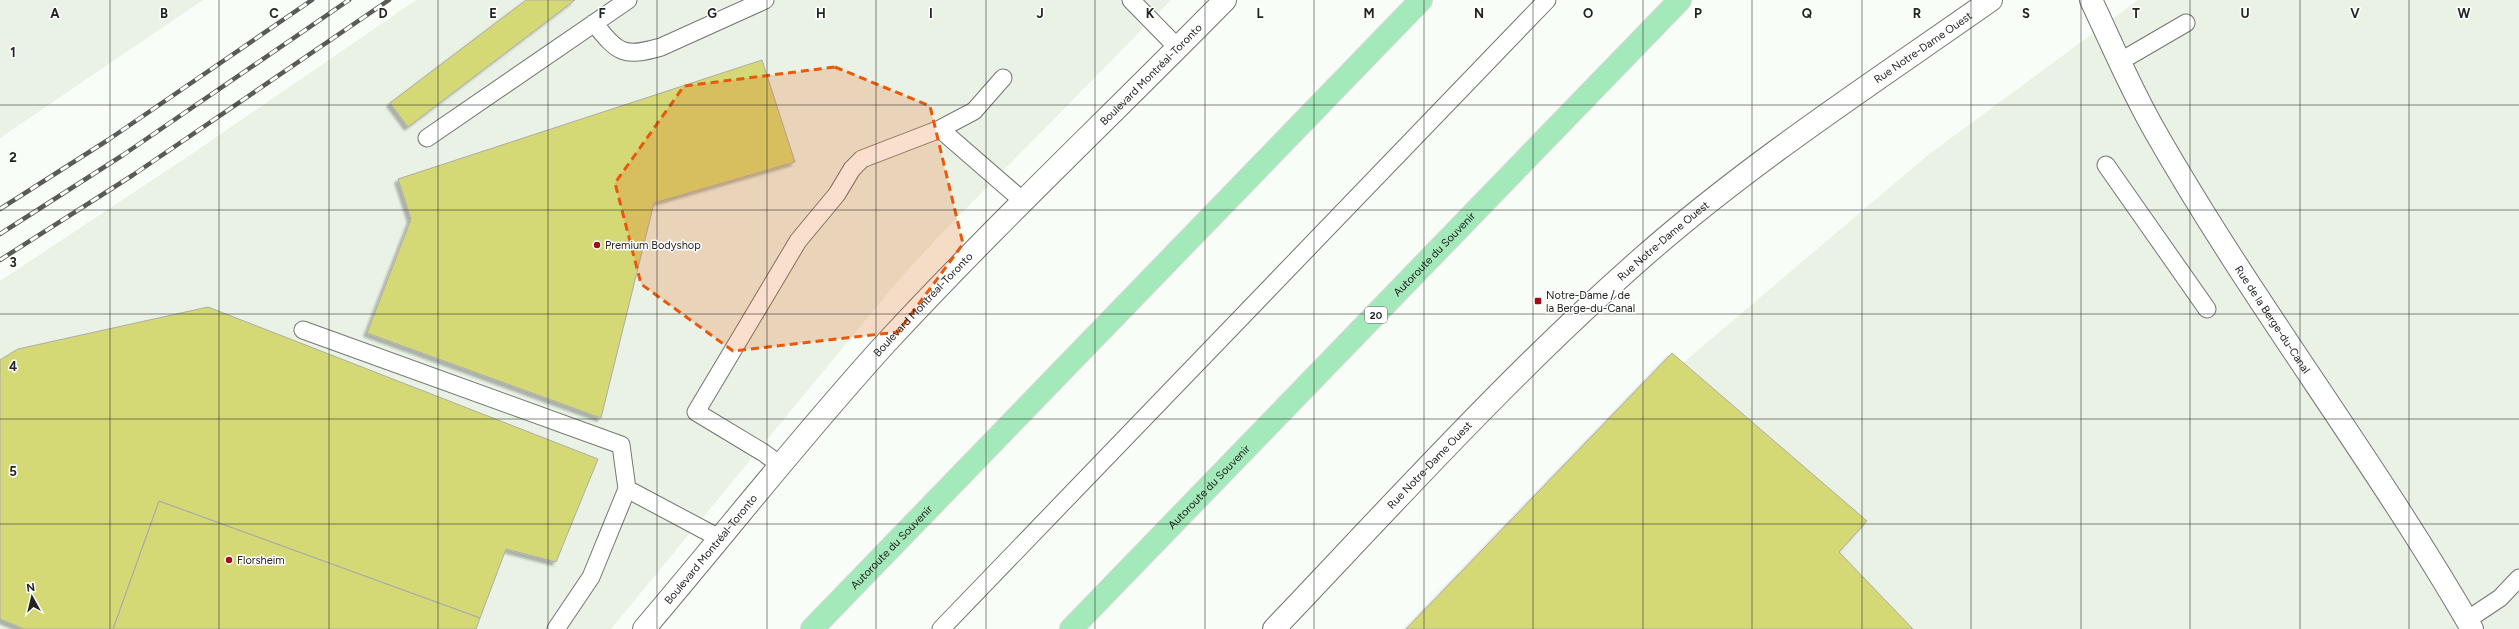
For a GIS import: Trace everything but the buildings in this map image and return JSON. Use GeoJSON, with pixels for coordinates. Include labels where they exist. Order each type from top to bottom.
{"type":"FeatureCollection","features":[{"type":"Feature","properties":{"kind":"highway","name":"Autoroute du Souvenir"},"geometry":{"type":"LineString","coordinates":[[812,629],[1421,0]]}},
{"type":"Feature","properties":{"kind":"highway","name":"Autoroute du Souvenir"},"geometry":{"type":"LineString","coordinates":[[1071,629],[1680,0]]}},
{"type":"Feature","properties":{"kind":"street","name":"Boulevard Montréal-Toronto"},"geometry":{"type":"LineString","coordinates":[[644,629],[721,539],[780,465],[888,342],[1023,202],[1225,0]]}},
{"type":"Feature","properties":{"kind":"street","name":"Rue Notre-Dame Ouest"},"geometry":{"type":"LineString","coordinates":[[1274,629],[1514,378],[1644,256],[1812,126],[1991,0]]}},
{"type":"Feature","properties":{"kind":"street","name":"Rue de la Berge-du-Canal"},"geometry":{"type":"LineString","coordinates":[[2091,0],[2119,62],[2155,132],[2194,198],[2427,553],[2469,625]]}},
{"type":"Feature","properties":{"kind":"lane"},"geometry":{"type":"LineString","coordinates":[[427,138],[628,0]]}},
{"type":"Feature","properties":{"kind":"lane"},"geometry":{"type":"LineString","coordinates":[[594,23],[613,47],[626,52],[643,52],[661,47],[765,0]]}},
{"type":"Feature","properties":{"kind":"lane"},"geometry":{"type":"LineString","coordinates":[[1131,0],[1178,48]]}},
{"type":"Feature","properties":{"kind":"lane"},"geometry":{"type":"LineString","coordinates":[[941,629],[1547,0]]}},
{"type":"Feature","properties":{"kind":"lane"},"geometry":{"type":"LineString","coordinates":[[2119,62],[2186,23]]}},
{"type":"Feature","properties":{"kind":"lane"},"geometry":{"type":"LineString","coordinates":[[780,465],[764,453],[696,412],[798,241],[837,194],[852,169],[862,159],[940,129],[974,111],[1003,78]]}},
{"type":"Feature","properties":{"kind":"lane"},"geometry":{"type":"LineString","coordinates":[[940,129],[1023,202]]}},
{"type":"Feature","properties":{"kind":"lane"},"geometry":{"type":"LineString","coordinates":[[2106,165],[2207,309]]}},
{"type":"Feature","properties":{"kind":"lane"},"geometry":{"type":"LineString","coordinates":[[303,330],[621,445],[627,489],[591,577],[556,629]]}},
{"type":"Feature","properties":{"kind":"lane"},"geometry":{"type":"LineString","coordinates":[[627,489],[721,539]]}},
{"type":"Feature","properties":{"kind":"lane"},"geometry":{"type":"LineString","coordinates":[[2469,625],[2500,598],[2519,578]]}},
{"type":"Feature","properties":{"kind":"highlighted area"},"geometry":{"type":"Polygon","coordinates":[[[835,67],[930,106],[963,244],[898,332],[733,351],[641,284],[615,183],[684,86],[835,67]]]}},
{"type":"Feature","properties":{"kind":"shaded area"},"geometry":{"type":"Polygon","coordinates":[[[0,0],[203,0],[0,138],[0,0]]]}},
{"type":"Feature","properties":{"kind":"shaded area"},"geometry":{"type":"Polygon","coordinates":[[[416,0],[1171,0],[940,235],[897,282],[611,629],[0,629],[0,281],[193,153],[416,0]]]}},
{"type":"Feature","properties":{"kind":"shaded area"},"geometry":{"type":"Polygon","coordinates":[[[2138,0],[2519,0],[2519,629],[1417,629],[1651,390],[1928,155],[2138,0]]]}},
{"type":"Feature","properties":{"kind":"railway"},"geometry":{"type":"LineString","coordinates":[[0,209],[108,140],[312,0]]}},
{"type":"Feature","properties":{"kind":"railway"},"geometry":{"type":"LineString","coordinates":[[0,234],[123,155],[349,0]]}},
{"type":"Feature","properties":{"kind":"railway"},"geometry":{"type":"LineString","coordinates":[[0,260],[133,175],[389,0]]}},
{"type":"Feature","properties":{"kind":"place","name":"Premium Bodyshop"},"geometry":{"type":"Point","coordinates":[597,245]}},
{"type":"Feature","properties":{"kind":"place","name":"Notre-Dame / de la Berge-du-Canal"},"geometry":{"type":"Point","coordinates":[1538,301]}},
{"type":"Feature","properties":{"kind":"place","name":"Florsheim"},"geometry":{"type":"Point","coordinates":[229,560]}}]}
